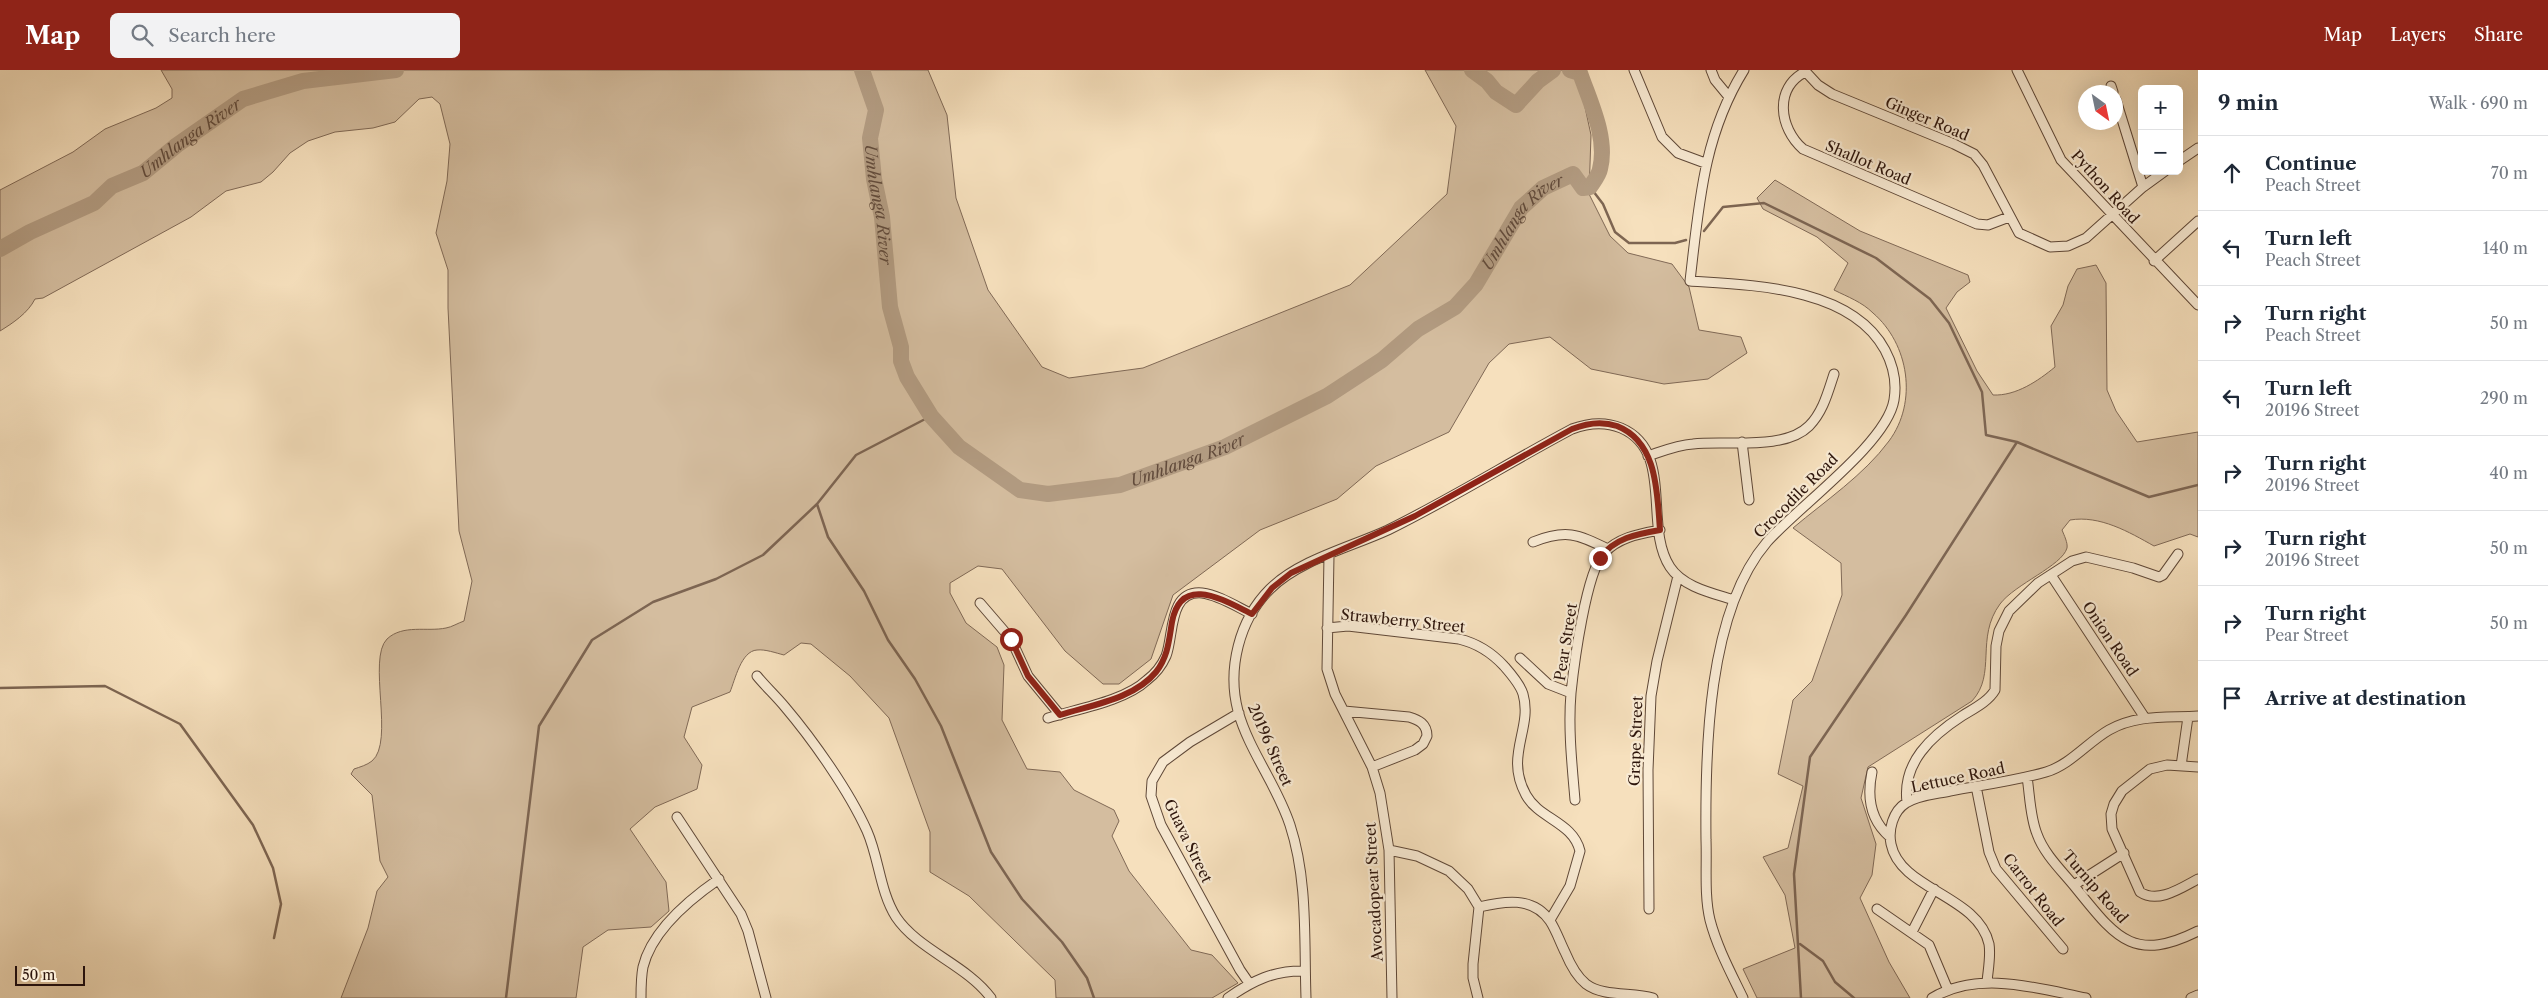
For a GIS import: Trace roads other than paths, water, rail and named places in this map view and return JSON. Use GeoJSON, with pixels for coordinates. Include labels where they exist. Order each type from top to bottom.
{"type":"FeatureCollection","features":[{"type":"Feature","properties":{"kind":"street"},"geometry":{"type":"LineString","coordinates":[[1634,70],[1662,137],[1678,153],[1706,163],[1717,125],[1729,97],[1744,70]]}},
{"type":"Feature","properties":{"kind":"street"},"geometry":{"type":"LineString","coordinates":[[1711,70],[1715,80],[1729,97]]}},
{"type":"Feature","properties":{"kind":"street","name":"Python Road"},"geometry":{"type":"LineString","coordinates":[[2018,70],[2060,160],[2111,216],[2198,305]]}},
{"type":"Feature","properties":{"kind":"street","name":"Ginger Road"},"geometry":{"type":"LineString","coordinates":[[1805,71],[1818,85],[1832,94],[1974,154],[1983,165],[2019,233],[2050,247],[2079,242],[2094,232],[2143,187],[2160,175]]}},
{"type":"Feature","properties":{"kind":"street","name":"Shallot Road"},"geometry":{"type":"LineString","coordinates":[[1805,71],[1789,84],[1784,98],[1783,115],[1791,135],[1803,149],[1977,224],[1988,225],[2009,217]]}},
{"type":"Feature","properties":{"kind":"street"},"geometry":{"type":"LineString","coordinates":[[2123,123],[2143,187]]}},
{"type":"Feature","properties":{"kind":"street"},"geometry":{"type":"LineString","coordinates":[[2183,158],[2198,148]]}},
{"type":"Feature","properties":{"kind":"street","name":"Crocodile Road"},"geometry":{"type":"LineString","coordinates":[[1706,163],[1690,280],[1743,284],[1796,293],[1845,310],[1868,326],[1880,341],[1889,358],[1894,376],[1894,400],[1879,433],[1766,544],[1734,600],[1714,685],[1707,740],[1705,779],[1707,902],[1714,932],[1743,998]]}},
{"type":"Feature","properties":{"kind":"street"},"geometry":{"type":"LineString","coordinates":[[2154,261],[2198,221]]}},
{"type":"Feature","properties":{"kind":"street"},"geometry":{"type":"LineString","coordinates":[[1648,456],[1678,446],[1781,440],[1808,427],[1826,400],[1834,374]]}},
{"type":"Feature","properties":{"kind":"street","name":"20196 Street"},"geometry":{"type":"LineString","coordinates":[[1306,998],[1302,878],[1295,844],[1280,800],[1250,740],[1239,713],[1234,686],[1236,657],[1252,614],[1265,595],[1281,580],[1415,516],[1581,426],[1607,424],[1624,429],[1638,440],[1648,456],[1654,478],[1660,530],[1667,562],[1678,576],[1696,587],[1734,600]]}},
{"type":"Feature","properties":{"kind":"street"},"geometry":{"type":"LineString","coordinates":[[1742,442],[1749,500]]}},
{"type":"Feature","properties":{"kind":"street","name":"Pear Street"},"geometry":{"type":"LineString","coordinates":[[1576,800],[1571,693],[1588,590],[1596,565],[1608,549],[1633,535],[1660,530]]}},
{"type":"Feature","properties":{"kind":"street"},"geometry":{"type":"LineString","coordinates":[[1533,542],[1550,535],[1571,534],[1608,549]]}},
{"type":"Feature","properties":{"kind":"street"},"geometry":{"type":"LineString","coordinates":[[1907,802],[1906,783],[1910,770],[1920,752],[1946,727],[1992,696],[1996,685],[1997,638],[2009,611],[2026,593],[2072,561],[2086,557],[2159,576],[2163,575],[2178,554]]}},
{"type":"Feature","properties":{"kind":"street","name":"Avocadopear Street"},"geometry":{"type":"LineString","coordinates":[[1329,556],[1326,657],[1329,676],[1372,767],[1380,793],[1388,850],[1392,998]]}},
{"type":"Feature","properties":{"kind":"street","name":"Grape Street"},"geometry":{"type":"LineString","coordinates":[[1649,909],[1648,770],[1651,696],[1657,660],[1678,576]]}},
{"type":"Feature","properties":{"kind":"street","name":"Onion Road"},"geometry":{"type":"LineString","coordinates":[[2051,576],[2145,718]]}},
{"type":"Feature","properties":{"kind":"street"},"geometry":{"type":"LineString","coordinates":[[1048,718],[1131,692],[1149,679],[1166,656],[1175,612],[1179,604],[1190,595],[1202,593],[1210,595],[1252,614]]}},
{"type":"Feature","properties":{"kind":"street"},"geometry":{"type":"LineString","coordinates":[[980,603],[1011,639],[1028,676],[1060,715]]}},
{"type":"Feature","properties":{"kind":"street","name":"Strawberry Street"},"geometry":{"type":"LineString","coordinates":[[1327,628],[1348,626],[1459,639],[1476,645],[1492,655],[1511,674],[1520,686],[1524,702],[1517,758],[1521,783],[1531,803],[1564,826],[1574,838],[1580,851],[1570,886],[1550,920]]}},
{"type":"Feature","properties":{"kind":"street"},"geometry":{"type":"LineString","coordinates":[[1520,658],[1548,684],[1571,693]]}},
{"type":"Feature","properties":{"kind":"street"},"geometry":{"type":"LineString","coordinates":[[757,676],[803,731],[859,816],[871,841],[883,885],[898,920],[981,986],[991,998]]}},
{"type":"Feature","properties":{"kind":"street"},"geometry":{"type":"LineString","coordinates":[[1344,711],[1410,717],[1418,719],[1425,727],[1427,736],[1420,747],[1372,767]]}},
{"type":"Feature","properties":{"kind":"street","name":"Guava Street"},"geometry":{"type":"LineString","coordinates":[[1239,713],[1190,742],[1163,762],[1152,781],[1151,796],[1156,813],[1168,838],[1236,962],[1250,983]]}},
{"type":"Feature","properties":{"kind":"street","name":"Lettuce Road"},"geometry":{"type":"LineString","coordinates":[[1890,837],[1894,818],[1907,802],[1926,796],[2027,778],[2055,769],[2115,727],[2145,718],[2198,716]]}},
{"type":"Feature","properties":{"kind":"street"},"geometry":{"type":"LineString","coordinates":[[2180,766],[2188,717]]}},
{"type":"Feature","properties":{"kind":"street"},"geometry":{"type":"LineString","coordinates":[[2198,767],[2167,765],[2150,769],[2122,791],[2110,814],[2112,829],[2138,887],[2145,895],[2162,895],[2198,880]]}},
{"type":"Feature","properties":{"kind":"street"},"geometry":{"type":"LineString","coordinates":[[1872,772],[1869,785],[1871,806],[1879,825],[1890,837],[1892,850],[1900,864],[1973,917],[1985,935],[1989,947],[1987,982]]}},
{"type":"Feature","properties":{"kind":"street","name":"Turnip Road"},"geometry":{"type":"LineString","coordinates":[[2027,778],[2033,818],[2039,840],[2101,918],[2128,942],[2147,946],[2177,941],[2198,931]]}},
{"type":"Feature","properties":{"kind":"street","name":"Carrot Road"},"geometry":{"type":"LineString","coordinates":[[1976,786],[1988,852],[1996,869],[2063,949]]}},
{"type":"Feature","properties":{"kind":"street"},"geometry":{"type":"LineString","coordinates":[[677,817],[719,879],[748,931],[766,998]]}},
{"type":"Feature","properties":{"kind":"street"},"geometry":{"type":"LineString","coordinates":[[1388,850],[1416,856],[1449,870],[1464,884],[1480,907],[1473,964],[1473,978],[1478,998]]}},
{"type":"Feature","properties":{"kind":"street"},"geometry":{"type":"LineString","coordinates":[[2074,885],[2124,853]]}},
{"type":"Feature","properties":{"kind":"street"},"geometry":{"type":"LineString","coordinates":[[641,998],[644,966],[652,946],[676,915],[702,890],[719,879]]}},
{"type":"Feature","properties":{"kind":"street"},"geometry":{"type":"LineString","coordinates":[[1912,932],[1934,889]]}},
{"type":"Feature","properties":{"kind":"street"},"geometry":{"type":"LineString","coordinates":[[1480,907],[1498,902],[1518,901],[1536,908],[1550,920],[1574,969],[1587,985],[1599,990],[1638,994],[1653,998]]}},
{"type":"Feature","properties":{"kind":"street"},"geometry":{"type":"LineString","coordinates":[[1877,910],[1912,932],[1932,949],[1948,990]]}},
{"type":"Feature","properties":{"kind":"street"},"geometry":{"type":"LineString","coordinates":[[1228,998],[1250,983],[1276,973],[1305,971]]}},
{"type":"Feature","properties":{"kind":"street"},"geometry":{"type":"LineString","coordinates":[[1932,998],[1948,990],[1987,982],[2086,998]]}},
{"type":"Feature","properties":{"kind":"street"},"geometry":{"type":"LineString","coordinates":[[2191,998],[2198,995]]}},
{"type":"Feature","properties":{"kind":"waterway","name":"Umhlanga River"},"geometry":{"type":"LineString","coordinates":[[0,249],[30,232],[94,203],[112,186],[143,173],[177,145],[243,99],[303,81],[396,70]]}},
{"type":"Feature","properties":{"kind":"waterway","name":"Umhlanga River"},"geometry":{"type":"LineString","coordinates":[[862,70],[876,110],[870,138],[874,179],[882,217],[890,307],[901,347],[901,361],[907,377],[931,416],[959,447],[1020,490],[1048,494],[1120,485],[1225,447],[1327,396],[1382,360],[1418,329],[1455,307],[1476,284],[1521,208],[1543,188],[1573,174],[1583,188],[1590,187],[1599,174],[1602,145],[1597,120],[1580,73],[1570,70]]}},
{"type":"Feature","properties":{"kind":"waterway","name":"Umhlanga River"},"geometry":{"type":"LineString","coordinates":[[1472,70],[1487,81],[1496,92],[1516,105],[1538,81],[1553,70]]}},
{"type":"Feature","properties":{"kind":"waterway"},"geometry":{"type":"LineString","coordinates":[[1590,187],[1603,204],[1615,232],[1629,243],[1675,243],[1686,240]]}},
{"type":"Feature","properties":{"kind":"waterway"},"geometry":{"type":"LineString","coordinates":[[1704,231],[1723,207],[1764,203],[1876,258],[1930,299],[1949,323],[1982,392],[1986,435],[2017,442],[2149,497],[2198,485]]}},
{"type":"Feature","properties":{"kind":"waterway"},"geometry":{"type":"LineString","coordinates":[[506,998],[539,726],[592,640],[653,602],[716,579],[763,555],[817,504],[856,455],[931,416]]}},
{"type":"Feature","properties":{"kind":"waterway"},"geometry":{"type":"LineString","coordinates":[[1801,998],[1794,874],[1810,757],[1906,615],[2017,442]]}},
{"type":"Feature","properties":{"kind":"waterway"},"geometry":{"type":"LineString","coordinates":[[817,504],[828,537],[864,591],[888,640],[915,679],[941,726],[991,852],[1022,899],[1062,942],[1087,978],[1094,998]]}},
{"type":"Feature","properties":{"kind":"waterway"},"geometry":{"type":"LineString","coordinates":[[0,688],[105,686],[180,724],[253,825],[273,868],[281,904],[274,938]]}},
{"type":"Feature","properties":{"kind":"waterway"},"geometry":{"type":"LineString","coordinates":[[1800,944],[1823,961],[1835,982],[1854,998]]}}]}
